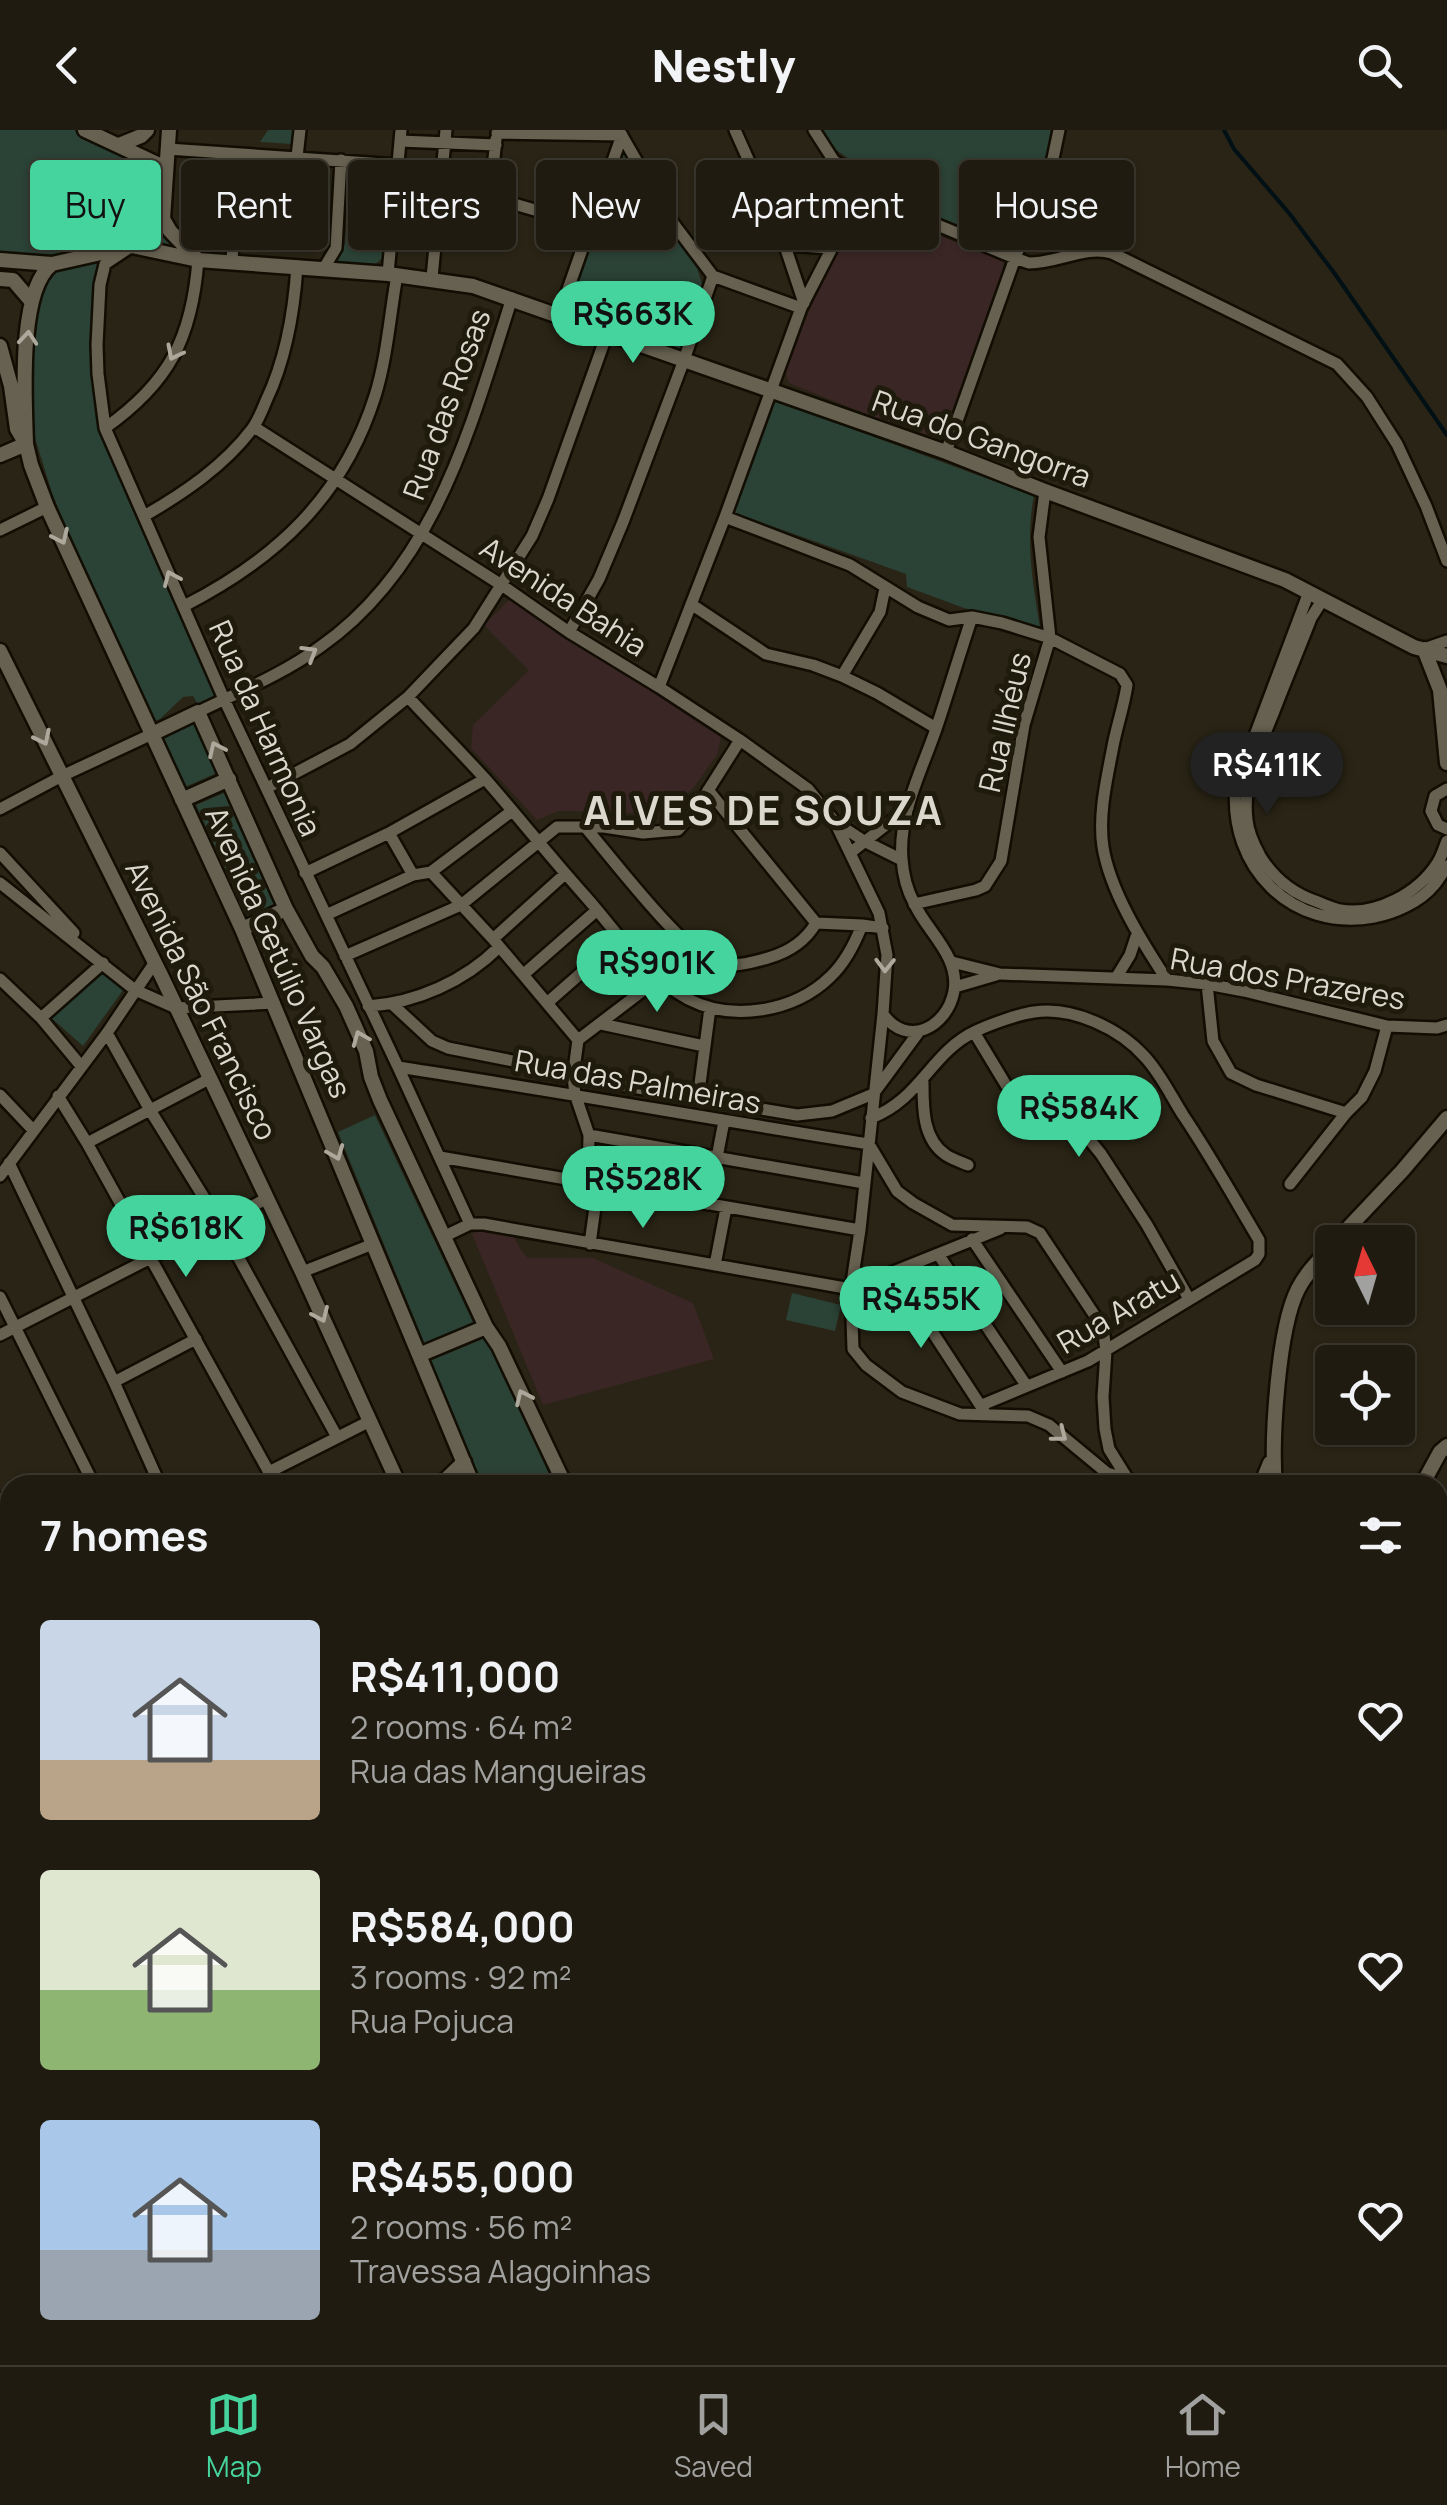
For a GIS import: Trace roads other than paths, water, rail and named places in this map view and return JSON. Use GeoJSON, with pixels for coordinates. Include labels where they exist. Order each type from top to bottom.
{"type":"FeatureCollection","features":[{"type":"Feature","properties":{"kind":"street"},"geometry":{"type":"LineString","coordinates":[[85,130],[166,168]]}},
{"type":"Feature","properties":{"kind":"street"},"geometry":{"type":"LineString","coordinates":[[119,145],[147,130]]}},
{"type":"Feature","properties":{"kind":"street"},"geometry":{"type":"LineString","coordinates":[[105,428],[135,406],[166,371],[184,335],[196,282],[198,260],[163,218],[169,130]]}},
{"type":"Feature","properties":{"kind":"street"},"geometry":{"type":"LineString","coordinates":[[297,158],[300,130]]}},
{"type":"Feature","properties":{"kind":"street"},"geometry":{"type":"LineString","coordinates":[[734,130],[748,160]]}},
{"type":"Feature","properties":{"kind":"street"},"geometry":{"type":"LineString","coordinates":[[814,130],[833,160]]}},
{"type":"Feature","properties":{"kind":"street"},"geometry":{"type":"LineString","coordinates":[[946,452],[1051,168],[1059,130]]}},
{"type":"Feature","properties":{"kind":"street"},"geometry":{"type":"LineString","coordinates":[[400,136],[621,132]]}},
{"type":"Feature","properties":{"kind":"street"},"geometry":{"type":"LineString","coordinates":[[612,160],[621,132]]}},
{"type":"Feature","properties":{"kind":"street"},"geometry":{"type":"LineString","coordinates":[[621,132],[670,219],[713,276],[802,305]]}},
{"type":"Feature","properties":{"kind":"street"},"geometry":{"type":"LineString","coordinates":[[168,149],[348,161]]}},
{"type":"Feature","properties":{"kind":"street"},"geometry":{"type":"LineString","coordinates":[[232,261],[238,154]]}},
{"type":"Feature","properties":{"kind":"street"},"geometry":{"type":"LineString","coordinates":[[324,268],[336,248],[341,160]]}},
{"type":"Feature","properties":{"kind":"street"},"geometry":{"type":"LineString","coordinates":[[939,226],[1028,262],[1048,263],[1090,250],[1112,252],[1337,364],[1367,397],[1397,444],[1447,561]]}},
{"type":"Feature","properties":{"kind":"street"},"geometry":{"type":"LineString","coordinates":[[0,260],[52,264],[114,250]]}},
{"type":"Feature","properties":{"kind":"street","name":"Rua da Harmonia"},"geometry":{"type":"LineString","coordinates":[[126,250],[105,264],[100,285],[98,359],[105,428],[224,699],[470,1224]]}},
{"type":"Feature","properties":{"kind":"street","name":"Rua do Gangorra"},"geometry":{"type":"LineString","coordinates":[[151,250],[198,260],[432,278],[512,298],[946,452],[1285,580],[1414,647],[1447,656]]}},
{"type":"Feature","properties":{"kind":"street"},"geometry":{"type":"LineString","coordinates":[[184,606],[221,587],[276,547],[300,526],[336,479],[360,436],[376,392],[393,250]]}},
{"type":"Feature","properties":{"kind":"street"},"geometry":{"type":"LineString","coordinates":[[432,278],[435,250]]}},
{"type":"Feature","properties":{"kind":"street"},"geometry":{"type":"LineString","coordinates":[[559,315],[582,250]]}},
{"type":"Feature","properties":{"kind":"street"},"geometry":{"type":"LineString","coordinates":[[786,250],[802,305]]}},
{"type":"Feature","properties":{"kind":"street"},"geometry":{"type":"LineString","coordinates":[[659,687],[802,305],[830,250]]}},
{"type":"Feature","properties":{"kind":"street","name":"Avenida Getúlio Vargas"},"geometry":{"type":"LineString","coordinates":[[52,264],[44,270],[31,301],[25,370],[26,444],[31,464],[47,507],[242,928],[470,1475]]}},
{"type":"Feature","properties":{"kind":"street"},"geometry":{"type":"LineString","coordinates":[[144,516],[186,492],[254,427],[283,357],[297,266]]}},
{"type":"Feature","properties":{"kind":"street"},"geometry":{"type":"LineString","coordinates":[[569,632],[605,565],[713,276]]}},
{"type":"Feature","properties":{"kind":"street"},"geometry":{"type":"LineString","coordinates":[[0,279],[12,280],[31,301]]}},
{"type":"Feature","properties":{"kind":"street","name":"Rua das Rosas"},"geometry":{"type":"LineString","coordinates":[[198,712],[318,649],[353,622],[389,582],[423,534],[443,494],[512,298]]}},
{"type":"Feature","properties":{"kind":"street"},"geometry":{"type":"LineString","coordinates":[[266,788],[350,744],[408,698],[474,628],[532,536],[606,334]]}},
{"type":"Feature","properties":{"kind":"street","name":"Avenida Getúlio Vargas"},"geometry":{"type":"LineString","coordinates":[[0,346],[6,388],[17,429],[26,444]]}},
{"type":"Feature","properties":{"kind":"street","name":"Avenida Bahia"},"geometry":{"type":"LineString","coordinates":[[254,427],[740,740],[808,789],[834,822],[880,913],[886,955],[883,1014],[851,1289]]}},
{"type":"Feature","properties":{"kind":"street"},"geometry":{"type":"LineString","coordinates":[[0,455],[26,444]]}},
{"type":"Feature","properties":{"kind":"street","name":"Rua Ilhéus"},"geometry":{"type":"LineString","coordinates":[[914,904],[985,886],[1001,861],[1024,725],[1050,638],[1040,536],[1045,491]]}},
{"type":"Feature","properties":{"kind":"street"},"geometry":{"type":"LineString","coordinates":[[0,530],[47,507]]}},
{"type":"Feature","properties":{"kind":"street"},"geometry":{"type":"LineString","coordinates":[[725,517],[850,565],[884,588],[949,620],[972,617],[1002,622],[1050,638],[1125,679],[1126,692],[1106,787],[1103,847],[1137,934],[1166,980]]}},
{"type":"Feature","properties":{"kind":"street"},"geometry":{"type":"LineString","coordinates":[[842,676],[880,612],[884,588]]}},
{"type":"Feature","properties":{"kind":"street"},"geometry":{"type":"LineString","coordinates":[[1316,595],[1236,786],[1235,801],[1242,824],[1240,840],[1272,889],[1295,900],[1305,910],[1340,915],[1391,914],[1412,902],[1447,866]]}},
{"type":"Feature","properties":{"kind":"street"},"geometry":{"type":"LineString","coordinates":[[691,604],[766,654],[842,676],[936,728]]}},
{"type":"Feature","properties":{"kind":"street"},"geometry":{"type":"LineString","coordinates":[[873,1094],[918,1033],[943,1014],[955,987],[952,962],[914,904],[902,860],[908,808],[972,617]]}},
{"type":"Feature","properties":{"kind":"street"},"geometry":{"type":"LineString","coordinates":[[1447,641],[1424,649],[1440,690],[1447,763]]}},
{"type":"Feature","properties":{"kind":"street","name":"Avenida São Francisco"},"geometry":{"type":"LineString","coordinates":[[0,651],[155,962],[394,1475]]}},
{"type":"Feature","properties":{"kind":"street"},"geometry":{"type":"LineString","coordinates":[[408,698],[485,779],[658,979],[688,998],[710,1008],[754,1011],[777,1007],[831,977],[862,926]]}},
{"type":"Feature","properties":{"kind":"street"},"geometry":{"type":"LineString","coordinates":[[0,809],[198,712]]}},
{"type":"Feature","properties":{"kind":"street","name":"Avenida Getúlio Vargas"},"geometry":{"type":"LineString","coordinates":[[198,712],[286,909],[346,1006],[366,1051],[380,1100],[560,1475]]}},
{"type":"Feature","properties":{"kind":"street"},"geometry":{"type":"LineString","coordinates":[[345,956],[461,905],[557,827],[604,827],[643,833],[678,830],[740,740]]}},
{"type":"Feature","properties":{"kind":"street"},"geometry":{"type":"LineString","coordinates":[[182,800],[230,779]]}},
{"type":"Feature","properties":{"kind":"street"},"geometry":{"type":"LineString","coordinates":[[304,873],[388,833],[485,779]]}},
{"type":"Feature","properties":{"kind":"street"},"geometry":{"type":"LineString","coordinates":[[1447,789],[1436,796],[1431,811],[1438,825],[1447,829]]}},
{"type":"Feature","properties":{"kind":"street"},"geometry":{"type":"LineString","coordinates":[[708,790],[816,922],[883,928]]}},
{"type":"Feature","properties":{"kind":"street"},"geometry":{"type":"LineString","coordinates":[[850,853],[908,808]]}},
{"type":"Feature","properties":{"kind":"street"},"geometry":{"type":"LineString","coordinates":[[326,915],[413,875],[431,872],[512,811]]}},
{"type":"Feature","properties":{"kind":"street","name":"Avenida Bahia"},"geometry":{"type":"LineString","coordinates":[[834,822],[902,860]]}},
{"type":"Feature","properties":{"kind":"street"},"geometry":{"type":"LineString","coordinates":[[586,828],[687,945],[710,962],[744,965],[781,954],[809,935],[816,922]]}},
{"type":"Feature","properties":{"kind":"street"},"geometry":{"type":"LineString","coordinates":[[388,833],[413,875]]}},
{"type":"Feature","properties":{"kind":"street"},"geometry":{"type":"LineString","coordinates":[[1429,883],[1447,842]]}},
{"type":"Feature","properties":{"kind":"street"},"geometry":{"type":"LineString","coordinates":[[0,852],[100,961]]}},
{"type":"Feature","properties":{"kind":"street"},"geometry":{"type":"LineString","coordinates":[[431,872],[578,1040]]}},
{"type":"Feature","properties":{"kind":"street"},"geometry":{"type":"LineString","coordinates":[[368,1006],[412,999],[480,966],[496,943],[565,874]]}},
{"type":"Feature","properties":{"kind":"street"},"geometry":{"type":"LineString","coordinates":[[0,883],[135,990],[176,1008],[274,1003]]}},
{"type":"Feature","properties":{"kind":"street"},"geometry":{"type":"LineString","coordinates":[[242,928],[286,909]]}},
{"type":"Feature","properties":{"kind":"street"},"geometry":{"type":"LineString","coordinates":[[524,974],[597,910]]}},
{"type":"Feature","properties":{"kind":"street"},"geometry":{"type":"LineString","coordinates":[[1116,978],[1137,934]]}},
{"type":"Feature","properties":{"kind":"street"},"geometry":{"type":"LineString","coordinates":[[547,1003],[620,938]]}},
{"type":"Feature","properties":{"kind":"street"},"geometry":{"type":"LineString","coordinates":[[41,1018],[100,961]]}},
{"type":"Feature","properties":{"kind":"street"},"geometry":{"type":"LineString","coordinates":[[0,1176],[155,962]]}},
{"type":"Feature","properties":{"kind":"street","name":"Rua dos Prazeres"},"geometry":{"type":"LineString","coordinates":[[952,962],[1000,974],[1207,984],[1387,1026],[1447,1025]]}},
{"type":"Feature","properties":{"kind":"street","name":"Rua dos Prazeres"},"geometry":{"type":"LineString","coordinates":[[955,987],[1000,974]]}},
{"type":"Feature","properties":{"kind":"street"},"geometry":{"type":"LineString","coordinates":[[590,1244],[593,1184],[589,1135],[574,1094],[578,1040],[658,979]]}},
{"type":"Feature","properties":{"kind":"street"},"geometry":{"type":"LineString","coordinates":[[0,980],[41,1018],[80,1066]]}},
{"type":"Feature","properties":{"kind":"street"},"geometry":{"type":"LineString","coordinates":[[1207,984],[1213,1041],[1231,1073],[1346,1114]]}},
{"type":"Feature","properties":{"kind":"street","name":"Rua das Palmeiras"},"geometry":{"type":"LineString","coordinates":[[392,1004],[432,1041],[448,1048],[698,1099],[797,1115],[832,1111],[873,1094]]}},
{"type":"Feature","properties":{"kind":"street"},"geometry":{"type":"LineString","coordinates":[[698,1099],[710,1008]]}},
{"type":"Feature","properties":{"kind":"street","name":"Rua Aratu"},"geometry":{"type":"LineString","coordinates":[[974,1032],[1034,1012],[1076,1016],[1114,1032],[1146,1057],[1259,1240],[1255,1260],[1106,1350],[983,1409]]}},
{"type":"Feature","properties":{"kind":"street"},"geometry":{"type":"LineString","coordinates":[[883,1014],[902,1031],[918,1033]]}},
{"type":"Feature","properties":{"kind":"street"},"geometry":{"type":"LineString","coordinates":[[601,1024],[704,1046]]}},
{"type":"Feature","properties":{"kind":"street"},"geometry":{"type":"LineString","coordinates":[[1290,1184],[1362,1097],[1375,1071],[1387,1026]]}},
{"type":"Feature","properties":{"kind":"street"},"geometry":{"type":"LineString","coordinates":[[107,1032],[219,1222],[337,1437]]}},
{"type":"Feature","properties":{"kind":"street"},"geometry":{"type":"LineString","coordinates":[[871,1118],[899,1105],[923,1081],[934,1063],[974,1032],[1006,1085],[1060,1113],[1101,1154],[1189,1299]]}},
{"type":"Feature","properties":{"kind":"street","name":"Rua das Palmeiras"},"geometry":{"type":"LineString","coordinates":[[398,1067],[868,1144]]}},
{"type":"Feature","properties":{"kind":"street"},"geometry":{"type":"LineString","coordinates":[[88,1143],[209,1079]]}},
{"type":"Feature","properties":{"kind":"street"},"geometry":{"type":"LineString","coordinates":[[923,1081],[928,1134],[944,1154],[968,1164]]}},
{"type":"Feature","properties":{"kind":"street"},"geometry":{"type":"LineString","coordinates":[[0,1096],[33,1130]]}},
{"type":"Feature","properties":{"kind":"street"},"geometry":{"type":"LineString","coordinates":[[58,1096],[88,1143],[271,1475]]}},
{"type":"Feature","properties":{"kind":"street"},"geometry":{"type":"LineString","coordinates":[[1352,1225],[1447,1118]]}},
{"type":"Feature","properties":{"kind":"street"},"geometry":{"type":"LineString","coordinates":[[708,1204],[724,1122]]}},
{"type":"Feature","properties":{"kind":"street"},"geometry":{"type":"LineString","coordinates":[[589,1135],[864,1183]]}},
{"type":"Feature","properties":{"kind":"street"},"geometry":{"type":"LineString","coordinates":[[868,1144],[897,1191],[952,1225],[1010,1225],[1040,1233],[1102,1328],[1106,1350],[1105,1429],[1109,1450],[1126,1475]]}},
{"type":"Feature","properties":{"kind":"street"},"geometry":{"type":"LineString","coordinates":[[440,1157],[860,1230]]}},
{"type":"Feature","properties":{"kind":"street"},"geometry":{"type":"LineString","coordinates":[[9,1163],[156,1475]]}},
{"type":"Feature","properties":{"kind":"street"},"geometry":{"type":"LineString","coordinates":[[0,1335],[266,1199]]}},
{"type":"Feature","properties":{"kind":"street"},"geometry":{"type":"LineString","coordinates":[[714,1264],[726,1208]]}},
{"type":"Feature","properties":{"kind":"street"},"geometry":{"type":"LineString","coordinates":[[443,1237],[470,1224],[484,1224],[851,1289],[1010,1225]]}},
{"type":"Feature","properties":{"kind":"street"},"geometry":{"type":"LineString","coordinates":[[952,1225],[957,1236],[954,1247]]}},
{"type":"Feature","properties":{"kind":"street"},"geometry":{"type":"LineString","coordinates":[[972,1239],[1062,1372]]}},
{"type":"Feature","properties":{"kind":"street"},"geometry":{"type":"LineString","coordinates":[[302,1272],[373,1244]]}},
{"type":"Feature","properties":{"kind":"street"},"geometry":{"type":"LineString","coordinates":[[938,1254],[1026,1386]]}},
{"type":"Feature","properties":{"kind":"street"},"geometry":{"type":"LineString","coordinates":[[1274,1475],[1282,1354],[1288,1321],[1297,1290],[1315,1264]]}},
{"type":"Feature","properties":{"kind":"street"},"geometry":{"type":"LineString","coordinates":[[894,1272],[983,1409]]}},
{"type":"Feature","properties":{"kind":"street"},"geometry":{"type":"LineString","coordinates":[[851,1289],[853,1349],[866,1365],[902,1392],[960,1414],[983,1409],[1028,1416],[1049,1425],[1115,1475]]}},
{"type":"Feature","properties":{"kind":"street"},"geometry":{"type":"LineString","coordinates":[[0,1297],[89,1475]]}},
{"type":"Feature","properties":{"kind":"street"},"geometry":{"type":"LineString","coordinates":[[419,1355],[486,1327]]}},
{"type":"Feature","properties":{"kind":"street"},"geometry":{"type":"LineString","coordinates":[[114,1382],[196,1339]]}},
{"type":"Feature","properties":{"kind":"street"},"geometry":{"type":"LineString","coordinates":[[269,1472],[370,1421]]}},
{"type":"Feature","properties":{"kind":"street"},"geometry":{"type":"LineString","coordinates":[[1427,1475],[1447,1446]]}},
{"type":"Feature","properties":{"kind":"street"},"geometry":{"type":"LineString","coordinates":[[1265,1475],[1273,1457]]}},
{"type":"Feature","properties":{"kind":"street"},"geometry":{"type":"LineString","coordinates":[[450,1475],[464,1462]]}},
{"type":"Feature","properties":{"kind":"waterway"},"geometry":{"type":"LineString","coordinates":[[1224,130],[1234,149],[1335,274],[1447,435]]}},
{"type":"Feature","properties":{"kind":"district","name":"ALVES DE SOUZA"},"geometry":{"type":"Point","coordinates":[764,809]}}]}
